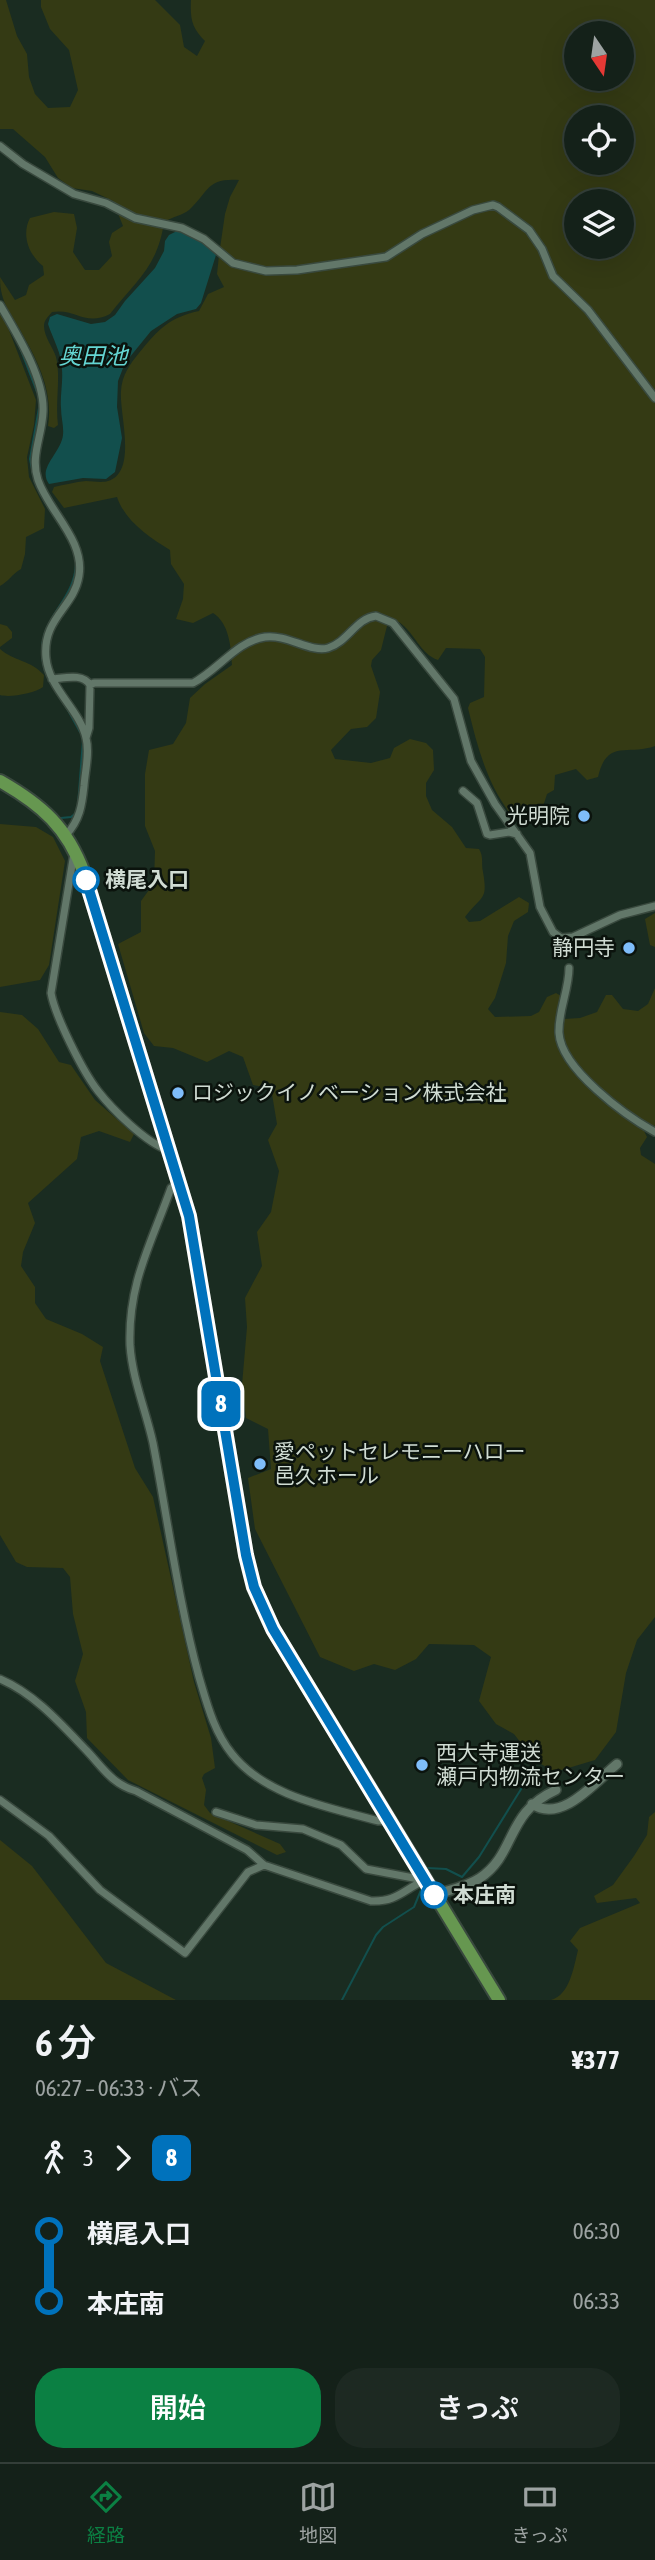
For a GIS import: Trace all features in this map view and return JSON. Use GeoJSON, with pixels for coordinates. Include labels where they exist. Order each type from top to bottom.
{"type":"FeatureCollection","features":[{"type":"Feature","properties":{"kind":"main road"},"geometry":{"type":"LineString","coordinates":[[0,781],[30,798],[66,835],[75,849],[189,1216],[243,1542],[254,1587],[273,1629],[499,2000]]}},
{"type":"Feature","properties":{"kind":"street"},"geometry":{"type":"LineString","coordinates":[[0,146],[23,164],[74,194],[106,203],[135,218],[183,229],[205,239],[233,263],[266,271],[297,270],[386,257],[422,234],[473,210],[493,205],[530,230],[553,276],[589,310],[655,397]]}},
{"type":"Feature","properties":{"kind":"street"},"geometry":{"type":"LineString","coordinates":[[0,305],[19,337],[43,400],[34,460],[39,482],[76,547],[80,563],[79,578],[74,591],[49,630],[45,649],[46,663],[52,679],[86,738]]}},
{"type":"Feature","properties":{"kind":"street"},"geometry":{"type":"LineString","coordinates":[[90,685],[112,682],[193,683],[205,677],[244,644],[255,640],[280,637],[312,647],[329,648],[370,617],[386,619],[407,638],[454,699],[471,761],[495,804],[530,853],[543,913],[553,932],[561,938],[573,937],[620,915],[655,906]]}},
{"type":"Feature","properties":{"kind":"street"},"geometry":{"type":"LineString","coordinates":[[52,679],[81,677],[90,685],[89,728],[80,813],[66,835]]}},
{"type":"Feature","properties":{"kind":"street"},"geometry":{"type":"LineString","coordinates":[[463,791],[477,803],[487,834],[517,834]]}},
{"type":"Feature","properties":{"kind":"street"},"geometry":{"type":"LineString","coordinates":[[75,849],[51,993],[54,1009],[97,1090],[148,1139],[168,1150]]}},
{"type":"Feature","properties":{"kind":"street"},"geometry":{"type":"LineString","coordinates":[[569,968],[559,1021],[563,1050],[616,1107],[655,1132]]}},
{"type":"Feature","properties":{"kind":"street"},"geometry":{"type":"LineString","coordinates":[[179,1184],[171,1188],[135,1283],[130,1346],[152,1441],[183,1611],[205,1700],[219,1736],[233,1756],[267,1783],[318,1804],[379,1821],[389,1820]]}},
{"type":"Feature","properties":{"kind":"street"},"geometry":{"type":"LineString","coordinates":[[0,1679],[25,1693],[45,1709],[117,1784],[136,1791],[247,1850],[264,1865],[371,1901],[396,1898],[425,1880]]}},
{"type":"Feature","properties":{"kind":"street"},"geometry":{"type":"LineString","coordinates":[[532,1804],[550,1809],[570,1804],[617,1764]]}},
{"type":"Feature","properties":{"kind":"street"},"geometry":{"type":"LineString","coordinates":[[434,1895],[478,1880],[492,1868],[522,1813],[556,1790]]}},
{"type":"Feature","properties":{"kind":"street"},"geometry":{"type":"LineString","coordinates":[[0,1800],[49,1836],[100,1890],[185,1953],[248,1872],[264,1865]]}},
{"type":"Feature","properties":{"kind":"street"},"geometry":{"type":"LineString","coordinates":[[216,1812],[256,1825],[303,1829],[341,1845],[366,1869],[425,1880]]}},
{"type":"Feature","properties":{"kind":"green space"},"geometry":{"type":"Polygon","coordinates":[[[0,0],[6,0],[17,36],[27,54],[29,77],[35,94],[48,108],[70,107],[78,90],[69,50],[50,29],[41,0],[155,0],[180,25],[184,47],[197,56],[205,41],[193,23],[191,0],[655,0],[655,746],[613,753],[602,765],[598,777],[587,780],[576,769],[555,775],[554,790],[547,794],[539,819],[532,817],[529,808],[509,812],[488,775],[468,708],[470,703],[484,697],[485,657],[480,649],[446,648],[438,660],[427,653],[399,622],[387,626],[381,650],[372,660],[371,666],[380,692],[376,718],[367,727],[351,729],[331,750],[335,759],[371,763],[390,758],[394,748],[410,739],[426,743],[433,750],[434,770],[426,783],[426,796],[432,810],[452,827],[466,848],[479,849],[481,855],[484,893],[465,917],[469,922],[480,921],[519,897],[529,903],[528,912],[514,921],[508,936],[506,963],[495,998],[488,1009],[495,1017],[531,1016],[539,1012],[547,997],[556,993],[561,996],[559,1015],[564,1019],[580,1018],[597,1012],[606,995],[612,995],[623,1009],[638,1011],[648,1004],[655,988],[655,1126],[648,1124],[644,1131],[647,1137],[640,1148],[641,1155],[655,1164],[655,1617],[637,1640],[626,1673],[616,1732],[595,1760],[555,1772],[534,1760],[514,1734],[496,1724],[479,1701],[491,1657],[474,1645],[429,1644],[416,1659],[395,1670],[374,1664],[354,1671],[320,1657],[255,1529],[248,1478],[271,1469],[268,1429],[246,1418],[242,1385],[247,1327],[245,1298],[262,1266],[257,1232],[271,1212],[279,1171],[268,1140],[277,1124],[271,1088],[253,1085],[243,1057],[229,1051],[207,1062],[173,1048],[154,1046],[144,1033],[118,944],[141,932],[141,901],[154,883],[155,851],[145,826],[145,774],[149,750],[173,744],[186,723],[190,698],[232,665],[230,643],[223,623],[213,613],[193,623],[176,619],[183,599],[184,584],[171,564],[170,550],[132,521],[117,497],[64,508],[52,492],[54,487],[86,481],[106,482],[117,475],[125,454],[121,391],[125,375],[136,357],[159,331],[179,317],[199,311],[208,294],[224,287],[217,274],[219,255],[225,214],[239,180],[214,184],[189,210],[164,222],[151,262],[110,314],[94,319],[60,311],[52,312],[46,319],[44,330],[56,357],[58,373],[58,425],[54,428],[48,426],[49,403],[44,380],[30,348],[4,302],[0,277],[15,300],[26,295],[29,285],[44,275],[43,266],[34,256],[26,238],[30,218],[54,212],[74,214],[77,228],[73,252],[85,270],[99,270],[112,256],[109,242],[112,233],[123,226],[113,201],[92,191],[72,188],[58,178],[45,157],[13,129],[0,129],[0,0]]]}},
{"type":"Feature","properties":{"kind":"green space"},"geometry":{"type":"Polygon","coordinates":[[[0,313],[36,400],[27,457],[29,477],[45,509],[44,528],[26,537],[21,569],[0,586],[0,313]]]}},
{"type":"Feature","properties":{"kind":"green space"},"geometry":{"type":"Polygon","coordinates":[[[0,624],[7,626],[12,632],[12,638],[0,647],[0,624]]]}},
{"type":"Feature","properties":{"kind":"green space"},"geometry":{"type":"Polygon","coordinates":[[[0,649],[44,675],[43,687],[22,694],[0,695],[0,649]]]}},
{"type":"Feature","properties":{"kind":"green space"},"geometry":{"type":"Polygon","coordinates":[[[0,824],[36,827],[53,837],[65,861],[49,965],[40,980],[0,987],[0,824]]]}},
{"type":"Feature","properties":{"kind":"green space"},"geometry":{"type":"Polygon","coordinates":[[[655,913],[655,947],[650,945],[645,919],[655,913]]]}},
{"type":"Feature","properties":{"kind":"green space"},"geometry":{"type":"Polygon","coordinates":[[[0,1012],[22,1015],[38,1029],[59,1062],[71,1065],[95,1100],[134,1134],[130,1142],[99,1131],[81,1137],[77,1159],[28,1203],[35,1223],[23,1252],[21,1266],[35,1287],[35,1303],[46,1319],[82,1334],[103,1347],[100,1361],[135,1468],[153,1497],[194,1682],[211,1738],[215,1768],[202,1778],[206,1790],[204,1805],[210,1813],[280,1844],[286,1852],[277,1855],[128,1780],[87,1738],[86,1712],[75,1681],[83,1654],[73,1614],[70,1577],[63,1568],[27,1567],[16,1562],[0,1535],[0,1012]]]}},
{"type":"Feature","properties":{"kind":"green space"},"geometry":{"type":"Polygon","coordinates":[[[655,1812],[655,2000],[551,2000],[563,1992],[570,1979],[578,1950],[570,1941],[580,1928],[640,1903],[636,1898],[597,1903],[594,1896],[613,1885],[647,1835],[649,1817],[655,1812]]]}},
{"type":"Feature","properties":{"kind":"green space"},"geometry":{"type":"Polygon","coordinates":[[[0,1840],[32,1866],[106,1963],[176,2000],[0,2000],[0,1840]]]}},
{"type":"Feature","properties":{"kind":"water","name":"奥田池"},"geometry":{"type":"Polygon","coordinates":[[[177,231],[201,241],[216,255],[201,303],[196,309],[177,314],[151,331],[125,363],[118,381],[117,407],[122,438],[115,472],[106,479],[83,478],[49,484],[46,472],[63,432],[62,364],[48,324],[50,317],[57,314],[91,324],[105,322],[115,315],[155,268],[164,251],[165,241],[177,231]]]}},
{"type":"Feature","properties":{"kind":"waterway"},"geometry":{"type":"LineString","coordinates":[[19,345],[37,392]]}},
{"type":"Feature","properties":{"kind":"waterway"},"geometry":{"type":"LineString","coordinates":[[33,474],[30,459],[39,408]]}},
{"type":"Feature","properties":{"kind":"waterway"},"geometry":{"type":"LineString","coordinates":[[45,502],[63,530]]}},
{"type":"Feature","properties":{"kind":"waterway"},"geometry":{"type":"LineString","coordinates":[[45,671],[43,639],[68,592],[76,564]]}},
{"type":"Feature","properties":{"kind":"waterway"},"geometry":{"type":"LineString","coordinates":[[64,703],[80,732]]}},
{"type":"Feature","properties":{"kind":"waterway"},"geometry":{"type":"LineString","coordinates":[[78,805],[83,740]]}},
{"type":"Feature","properties":{"kind":"waterway"},"geometry":{"type":"LineString","coordinates":[[61,818],[71,817],[76,813]]}},
{"type":"Feature","properties":{"kind":"waterway"},"geometry":{"type":"LineString","coordinates":[[427,1868],[446,1869],[462,1877],[479,1857],[523,1786],[539,1777],[552,1776]]}},
{"type":"Feature","properties":{"kind":"waterway"},"geometry":{"type":"LineString","coordinates":[[342,2000],[376,1935],[383,1927],[414,1907],[421,1890]]}},
{"type":"Feature","properties":{"kind":"bus line","name":"8"},"geometry":{"type":"LineString","coordinates":[[86,880],[189,1216],[246,1555],[254,1587],[273,1629],[434,1895]]}},
{"type":"Feature","properties":{"kind":"place","name":"光明院"},"geometry":{"type":"Point","coordinates":[584,816]}},
{"type":"Feature","properties":{"kind":"place","name":"横尾入口"},"geometry":{"type":"Point","coordinates":[86,880]}},
{"type":"Feature","properties":{"kind":"place","name":"静円寺"},"geometry":{"type":"Point","coordinates":[629,948]}},
{"type":"Feature","properties":{"kind":"place","name":"ロジックイノベーション株式会社"},"geometry":{"type":"Point","coordinates":[178,1093]}},
{"type":"Feature","properties":{"kind":"place","name":"愛ペットセレモニーハロー 邑久ホール"},"geometry":{"type":"Point","coordinates":[260,1464]}},
{"type":"Feature","properties":{"kind":"place","name":"西大寺運送 瀬戸内物流センター"},"geometry":{"type":"Point","coordinates":[422,1765]}},
{"type":"Feature","properties":{"kind":"place","name":"本庄南"},"geometry":{"type":"Point","coordinates":[434,1895]}}]}
